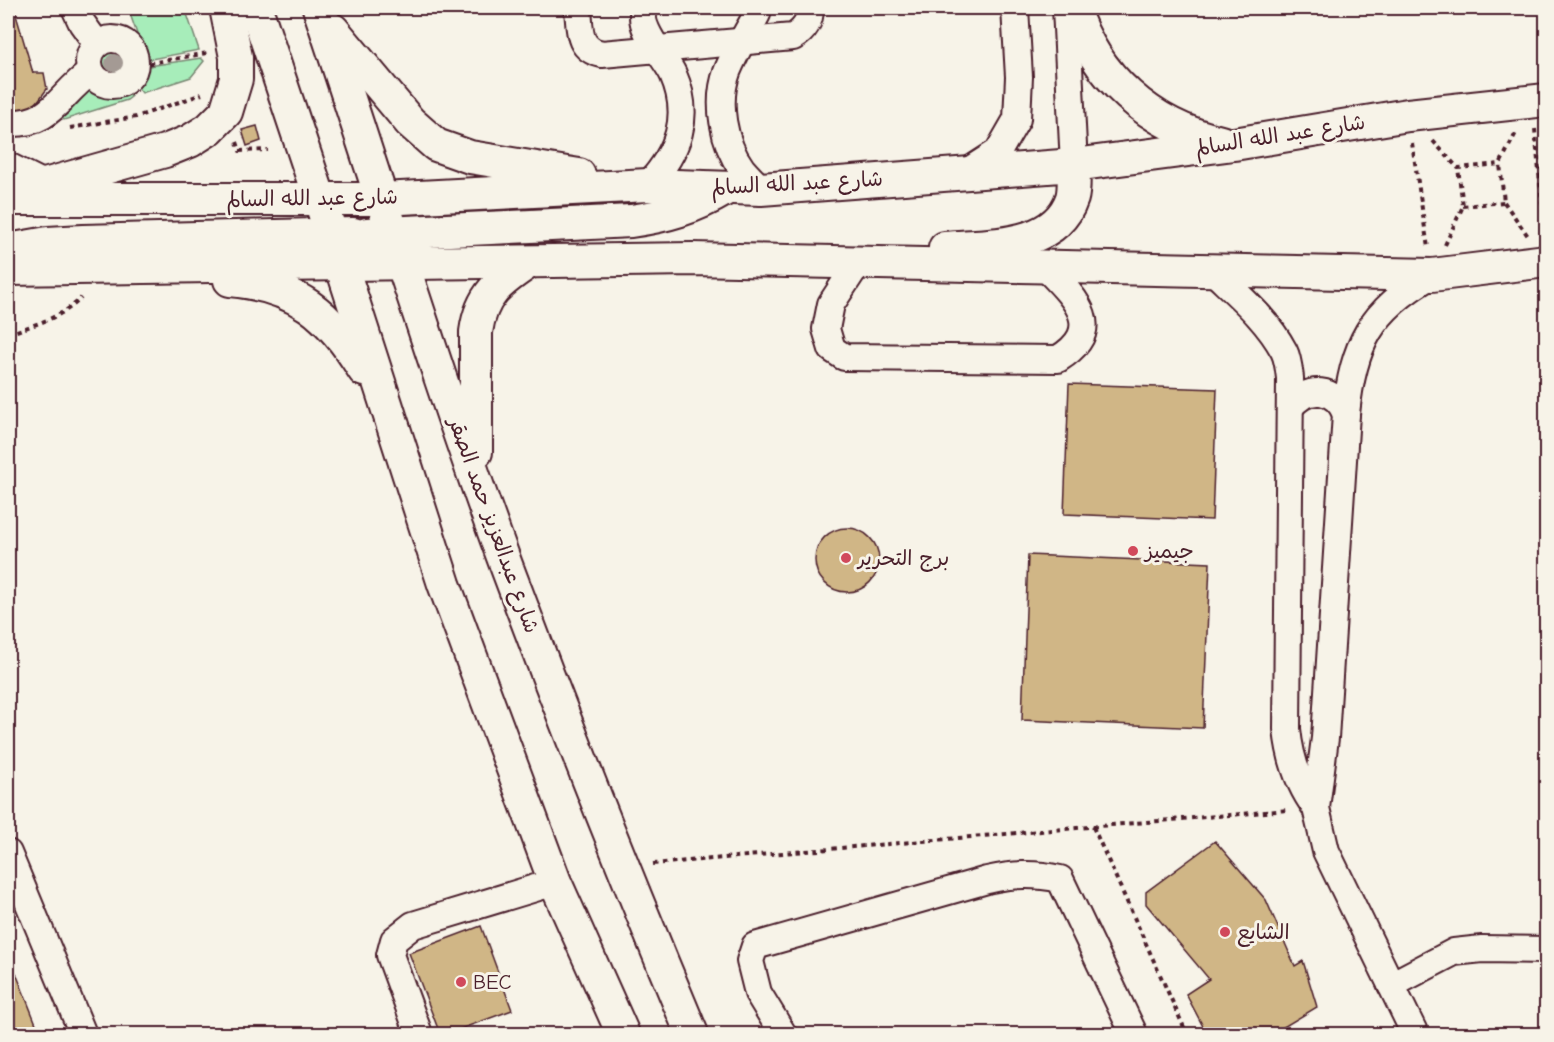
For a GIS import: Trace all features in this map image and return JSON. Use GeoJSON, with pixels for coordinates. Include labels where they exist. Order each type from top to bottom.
{"type":"FeatureCollection","features":[{"type":"Feature","properties":{"kind":"main road"},"geometry":{"type":"LineString","coordinates":[[8,197],[177,146],[201,136],[226,112],[236,79],[236,57],[226,8]]}},
{"type":"Feature","properties":{"kind":"main road"},"geometry":{"type":"LineString","coordinates":[[256,8],[337,250],[444,584],[555,882],[623,1035]]}},
{"type":"Feature","properties":{"kind":"main road"},"geometry":{"type":"LineString","coordinates":[[1073,8],[1095,58],[1116,84],[1141,107],[1191,133],[1234,144]]}},
{"type":"Feature","properties":{"kind":"main road"},"geometry":{"type":"LineString","coordinates":[[320,12],[410,122],[424,136],[444,148],[470,157],[648,185]]}},
{"type":"Feature","properties":{"kind":"main road","name":"شارع عبدالعزيز حمد الصقر"},"geometry":{"type":"LineString","coordinates":[[320,12],[392,232],[506,565],[622,867],[692,1035]]}},
{"type":"Feature","properties":{"kind":"main road","name":"شارع عبد الله السالم"},"geometry":{"type":"LineString","coordinates":[[8,197],[382,199],[648,185],[761,189],[1074,165],[1234,144],[1408,115],[1540,101]]}},
{"type":"Feature","properties":{"kind":"main road"},"geometry":{"type":"LineString","coordinates":[[8,269],[110,268],[337,250],[403,264],[692,259],[910,251],[1002,243],[1040,235],[1066,212],[1073,196],[1074,165]]}},
{"type":"Feature","properties":{"kind":"main road"},"geometry":{"type":"LineString","coordinates":[[8,250],[48,243],[83,241],[345,250],[353,240],[367,234],[632,220],[682,210],[703,203],[725,189]]}},
{"type":"Feature","properties":{"kind":"main road"},"geometry":{"type":"LineString","coordinates":[[337,250],[352,234],[366,229],[376,217],[382,199]]}},
{"type":"Feature","properties":{"kind":"main road"},"geometry":{"type":"LineString","coordinates":[[692,259],[1432,275],[1541,249]]}},
{"type":"Feature","properties":{"kind":"main road"},"geometry":{"type":"LineString","coordinates":[[476,479],[476,332],[479,314],[491,291],[506,277],[529,262]]}},
{"type":"Feature","properties":{"kind":"main road"},"geometry":{"type":"LineString","coordinates":[[110,268],[248,282],[292,296],[310,306],[333,325],[348,344],[386,406]]}},
{"type":"Feature","properties":{"kind":"street"},"geometry":{"type":"LineString","coordinates":[[75,8],[82,23],[98,44]]}},
{"type":"Feature","properties":{"kind":"street"},"geometry":{"type":"LineString","coordinates":[[578,8],[581,37],[585,46],[592,52],[602,54],[793,37],[806,26],[810,8]]}},
{"type":"Feature","properties":{"kind":"street"},"geometry":{"type":"LineString","coordinates":[[645,8],[642,20],[672,72],[680,94],[682,120],[676,145],[664,168],[648,185]]}},
{"type":"Feature","properties":{"kind":"street"},"geometry":{"type":"LineString","coordinates":[[757,8],[757,14],[727,72],[722,93],[723,119],[729,146],[742,170],[761,189]]}},
{"type":"Feature","properties":{"kind":"street"},"geometry":{"type":"LineString","coordinates":[[967,172],[998,152],[1017,119],[1019,77],[1015,8]]}},
{"type":"Feature","properties":{"kind":"street"},"geometry":{"type":"LineString","coordinates":[[1066,8],[1074,165]]}},
{"type":"Feature","properties":{"kind":"street"},"geometry":{"type":"LineString","coordinates":[[114,38],[129,46],[135,62],[129,78],[113,85],[97,79],[91,72],[89,57],[98,44],[105,39],[114,38]]}},
{"type":"Feature","properties":{"kind":"street"},"geometry":{"type":"LineString","coordinates":[[8,123],[33,122],[42,117],[74,85],[91,72]]}},
{"type":"Feature","properties":{"kind":"street"},"geometry":{"type":"LineString","coordinates":[[8,166],[46,184]]}},
{"type":"Feature","properties":{"kind":"street"},"geometry":{"type":"LineString","coordinates":[[858,263],[831,304],[826,329],[832,349],[844,357],[1058,360],[1073,350],[1083,332],[1082,311],[1074,298],[1045,267]]}},
{"type":"Feature","properties":{"kind":"street"},"geometry":{"type":"LineString","coordinates":[[1213,271],[1256,312],[1285,353],[1290,378],[1287,729],[1293,766],[1300,783],[1316,808],[1326,850],[1415,1035]]}},
{"type":"Feature","properties":{"kind":"street"},"geometry":{"type":"LineString","coordinates":[[1316,808],[1325,738],[1346,414],[1354,362],[1366,334],[1383,310],[1406,290],[1432,275]]}},
{"type":"Feature","properties":{"kind":"street"},"geometry":{"type":"LineString","coordinates":[[1290,407],[1304,394],[1324,392],[1338,400],[1346,414]]}},
{"type":"Feature","properties":{"kind":"street"},"geometry":{"type":"LineString","coordinates":[[8,853],[83,1035]]}},
{"type":"Feature","properties":{"kind":"street"},"geometry":{"type":"LineString","coordinates":[[783,1035],[758,993],[750,961],[755,946],[987,880],[1008,875],[1037,874],[1060,879],[1134,1035]]}},
{"type":"Feature","properties":{"kind":"street"},"geometry":{"type":"LineString","coordinates":[[418,1035],[390,955],[394,940],[413,925],[555,882]]}},
{"type":"Feature","properties":{"kind":"street"},"geometry":{"type":"LineString","coordinates":[[1391,985],[1454,952],[1482,949],[1546,950]]}},
{"type":"Feature","properties":{"kind":"path"},"geometry":{"type":"LineString","coordinates":[[140,65],[212,52]]}},
{"type":"Feature","properties":{"kind":"path"},"geometry":{"type":"LineString","coordinates":[[59,130],[136,117],[203,93]]}},
{"type":"Feature","properties":{"kind":"path"},"geometry":{"type":"LineString","coordinates":[[1540,101],[1500,164],[1504,202],[1541,249]]}},
{"type":"Feature","properties":{"kind":"path"},"geometry":{"type":"LineString","coordinates":[[1540,101],[1541,249]]}},
{"type":"Feature","properties":{"kind":"path"},"geometry":{"type":"LineString","coordinates":[[1408,115],[1458,168],[1463,206],[1432,275]]}},
{"type":"Feature","properties":{"kind":"path"},"geometry":{"type":"LineString","coordinates":[[1408,115],[1432,275]]}},
{"type":"Feature","properties":{"kind":"path"},"geometry":{"type":"LineString","coordinates":[[1458,168],[1500,164]]}},
{"type":"Feature","properties":{"kind":"path"},"geometry":{"type":"LineString","coordinates":[[1463,206],[1504,202]]}},
{"type":"Feature","properties":{"kind":"path"},"geometry":{"type":"LineString","coordinates":[[8,334],[46,321],[75,304],[110,268]]}},
{"type":"Feature","properties":{"kind":"path"},"geometry":{"type":"LineString","coordinates":[[622,867],[1316,808]]}},
{"type":"Feature","properties":{"kind":"path"},"geometry":{"type":"LineString","coordinates":[[1093,827],[1187,1035]]}},
{"type":"Feature","properties":{"kind":"green space"},"geometry":{"type":"Polygon","coordinates":[[[128,8],[185,8],[199,50],[146,60],[128,8]]]}},
{"type":"Feature","properties":{"kind":"green space"},"geometry":{"type":"Polygon","coordinates":[[[113,47],[124,52],[129,63],[124,74],[113,79],[102,74],[97,63],[102,52],[113,47]]]}},
{"type":"Feature","properties":{"kind":"green space"},"geometry":{"type":"Polygon","coordinates":[[[201,58],[204,61],[191,77],[142,93],[134,83],[144,68],[149,66],[201,58]]]}},
{"type":"Feature","properties":{"kind":"green space"},"geometry":{"type":"Polygon","coordinates":[[[128,90],[131,97],[127,100],[64,120],[60,116],[88,91],[113,93],[128,90]]]}},
{"type":"Feature","properties":{"kind":"building"},"geometry":{"type":"Polygon","coordinates":[[[8,8],[14,8],[33,73],[44,73],[47,89],[31,110],[12,111],[12,101],[8,101],[8,8]]]}},
{"type":"Feature","properties":{"kind":"building"},"geometry":{"type":"Polygon","coordinates":[[[257,126],[261,141],[247,146],[242,130],[257,126]]]}},
{"type":"Feature","properties":{"kind":"building"},"geometry":{"type":"Polygon","coordinates":[[[1069,384],[1217,389],[1212,520],[1064,514],[1069,384]]]}},
{"type":"Feature","properties":{"kind":"building","name":"برج التحرير"},"geometry":{"type":"Polygon","coordinates":[[[847,528],[859,530],[870,537],[877,548],[879,560],[877,572],[870,583],[859,590],[847,592],[835,590],[824,583],[817,572],[815,560],[817,548],[824,537],[835,530],[847,528]]]}},
{"type":"Feature","properties":{"kind":"building"},"geometry":{"type":"Polygon","coordinates":[[[1028,555],[1210,563],[1203,728],[1022,720],[1028,555]]]}},
{"type":"Feature","properties":{"kind":"building","name":"الشايع"},"geometry":{"type":"Polygon","coordinates":[[[1215,841],[1266,900],[1295,966],[1303,961],[1317,1007],[1272,1034],[1207,1034],[1186,994],[1209,979],[1146,904],[1146,892],[1215,841]]]}},
{"type":"Feature","properties":{"kind":"building","name":"BEC"},"geometry":{"type":"Polygon","coordinates":[[[481,926],[512,1010],[447,1034],[440,1034],[409,953],[481,926]]]}},
{"type":"Feature","properties":{"kind":"building"},"geometry":{"type":"Polygon","coordinates":[[[8,953],[40,1034],[8,1034],[8,953]]]}},
{"type":"Feature","properties":{"kind":"place","name":"جيميز"},"geometry":{"type":"Point","coordinates":[1133,551]}},
{"type":"Feature","properties":{"kind":"place","name":"برج التحرير"},"geometry":{"type":"Point","coordinates":[846,558]}},
{"type":"Feature","properties":{"kind":"place","name":"الشايع"},"geometry":{"type":"Point","coordinates":[1225,932]}},
{"type":"Feature","properties":{"kind":"place","name":"BEC"},"geometry":{"type":"Point","coordinates":[461,982]}}]}
